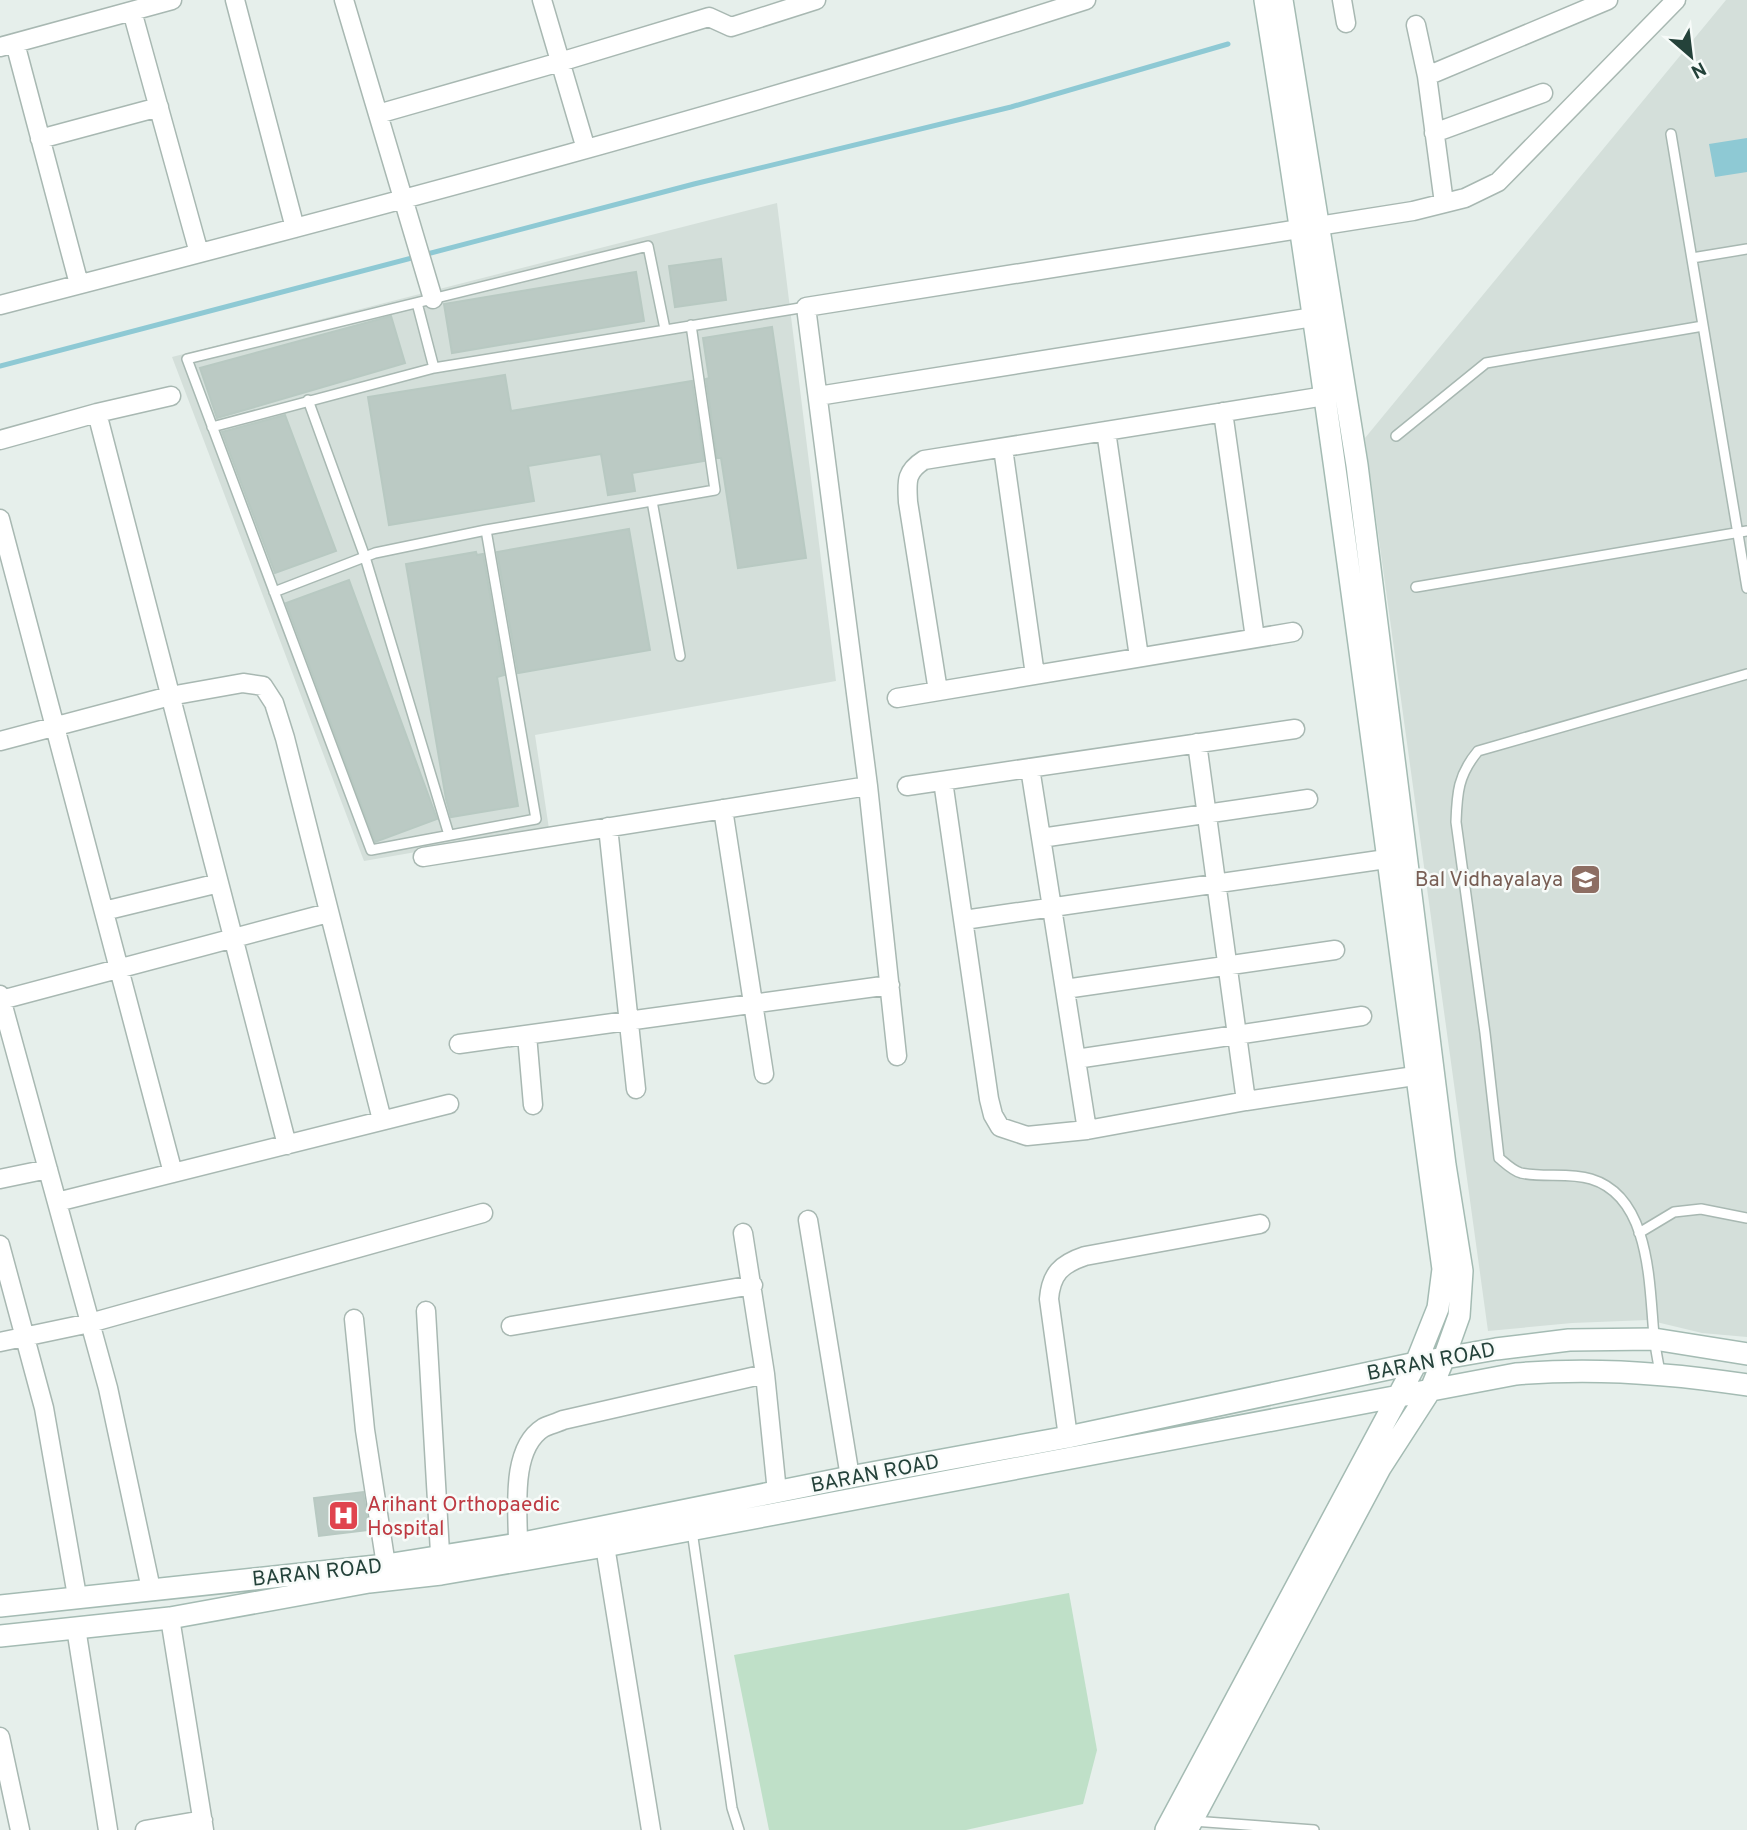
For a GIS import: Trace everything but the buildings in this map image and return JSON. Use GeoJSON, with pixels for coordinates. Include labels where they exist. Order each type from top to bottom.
{"type":"FeatureCollection","features":[{"type":"Feature","properties":{"kind":"main road"},"geometry":{"type":"LineString","coordinates":[[1265,0],[1310,228]]}},
{"type":"Feature","properties":{"kind":"main road"},"geometry":{"type":"LineString","coordinates":[[1282,0],[1323,315],[1357,465],[1397,858]]}},
{"type":"Feature","properties":{"kind":"main road"},"geometry":{"type":"LineString","coordinates":[[1178,1826],[1416,1363],[1438,1308],[1443,1269],[1425,1075],[1397,858],[1325,396],[1323,315]]}},
{"type":"Feature","properties":{"kind":"main road"},"geometry":{"type":"LineString","coordinates":[[1178,1826],[1380,1468],[1431,1389],[1460,1316],[1462,1271],[1445,1165],[1425,1075]]}},
{"type":"Feature","properties":{"kind":"main road","name":"BARAN ROAD"},"geometry":{"type":"LineString","coordinates":[[0,1636],[170,1618],[369,1582],[518,1544],[850,1477],[1068,1437],[1416,1363],[1496,1349],[1569,1340],[1654,1339],[1747,1354]]}},
{"type":"Feature","properties":{"kind":"main road","name":"BARAN ROAD"},"geometry":{"type":"LineString","coordinates":[[0,1606],[386,1565],[441,1565],[605,1546],[1516,1374],[1606,1370],[1695,1377],[1747,1385]]}},
{"type":"Feature","properties":{"kind":"street"},"geometry":{"type":"LineString","coordinates":[[79,285],[40,139],[7,45],[132,11],[150,3],[172,0]]}},
{"type":"Feature","properties":{"kind":"street"},"geometry":{"type":"LineString","coordinates":[[235,0],[295,228]]}},
{"type":"Feature","properties":{"kind":"street"},"geometry":{"type":"LineString","coordinates":[[345,0],[425,274],[425,301]]}},
{"type":"Feature","properties":{"kind":"street"},"geometry":{"type":"LineString","coordinates":[[542,0],[586,149]]}},
{"type":"Feature","properties":{"kind":"street"},"geometry":{"type":"LineString","coordinates":[[378,114],[709,16],[731,27],[816,0]]}},
{"type":"Feature","properties":{"kind":"street"},"geometry":{"type":"LineString","coordinates":[[0,305],[403,200],[586,149],[956,42],[1086,0]]}},
{"type":"Feature","properties":{"kind":"street"},"geometry":{"type":"LineString","coordinates":[[1342,0],[1346,23]]}},
{"type":"Feature","properties":{"kind":"street"},"geometry":{"type":"LineString","coordinates":[[1427,76],[1608,0]]}},
{"type":"Feature","properties":{"kind":"street"},"geometry":{"type":"LineString","coordinates":[[897,1056],[868,786],[806,307],[1413,211],[1465,198],[1498,182],[1676,0]]}},
{"type":"Feature","properties":{"kind":"street"},"geometry":{"type":"LineString","coordinates":[[132,11],[199,253]]}},
{"type":"Feature","properties":{"kind":"street"},"geometry":{"type":"LineString","coordinates":[[1416,26],[1427,76],[1444,203]]}},
{"type":"Feature","properties":{"kind":"street"},"geometry":{"type":"LineString","coordinates":[[1434,133],[1543,93]]}},
{"type":"Feature","properties":{"kind":"street"},"geometry":{"type":"LineString","coordinates":[[40,139],[159,107]]}},
{"type":"Feature","properties":{"kind":"street"},"geometry":{"type":"LineString","coordinates":[[818,396],[1323,315]]}},
{"type":"Feature","properties":{"kind":"street"},"geometry":{"type":"LineString","coordinates":[[0,440],[171,396]]}},
{"type":"Feature","properties":{"kind":"street"},"geometry":{"type":"LineString","coordinates":[[938,691],[908,502],[907,481],[913,467],[924,460],[1325,396]]}},
{"type":"Feature","properties":{"kind":"street"},"geometry":{"type":"LineString","coordinates":[[1223,412],[1255,638]]}},
{"type":"Feature","properties":{"kind":"street"},"geometry":{"type":"LineString","coordinates":[[97,413],[287,1144]]}},
{"type":"Feature","properties":{"kind":"street"},"geometry":{"type":"LineString","coordinates":[[1106,431],[1139,657]]}},
{"type":"Feature","properties":{"kind":"street"},"geometry":{"type":"LineString","coordinates":[[1003,448],[1035,675]]}},
{"type":"Feature","properties":{"kind":"street"},"geometry":{"type":"LineString","coordinates":[[0,519],[173,1173]]}},
{"type":"Feature","properties":{"kind":"street"},"geometry":{"type":"LineString","coordinates":[[897,698],[1293,632]]}},
{"type":"Feature","properties":{"kind":"street"},"geometry":{"type":"LineString","coordinates":[[0,741],[170,696],[243,683],[263,686],[274,703],[285,737],[382,1121]]}},
{"type":"Feature","properties":{"kind":"street"},"geometry":{"type":"LineString","coordinates":[[906,786],[1295,729]]}},
{"type":"Feature","properties":{"kind":"street"},"geometry":{"type":"LineString","coordinates":[[1198,743],[1246,1101]]}},
{"type":"Feature","properties":{"kind":"street"},"geometry":{"type":"LineString","coordinates":[[1030,768],[1087,1130]]}},
{"type":"Feature","properties":{"kind":"street"},"geometry":{"type":"LineString","coordinates":[[943,780],[989,1099],[993,1115],[1000,1127],[1027,1136],[1087,1130],[1246,1101],[1425,1075]]}},
{"type":"Feature","properties":{"kind":"street"},"geometry":{"type":"LineString","coordinates":[[423,857],[868,786]]}},
{"type":"Feature","properties":{"kind":"street"},"geometry":{"type":"LineString","coordinates":[[1041,838],[1308,799]]}},
{"type":"Feature","properties":{"kind":"street"},"geometry":{"type":"LineString","coordinates":[[723,809],[764,1074]]}},
{"type":"Feature","properties":{"kind":"street"},"geometry":{"type":"LineString","coordinates":[[608,827],[636,1089]]}},
{"type":"Feature","properties":{"kind":"street"},"geometry":{"type":"LineString","coordinates":[[964,920],[1397,858]]}},
{"type":"Feature","properties":{"kind":"street"},"geometry":{"type":"LineString","coordinates":[[104,911],[219,883]]}},
{"type":"Feature","properties":{"kind":"street"},"geometry":{"type":"LineString","coordinates":[[151,1589],[108,1388],[2,1005],[119,969],[328,914]]}},
{"type":"Feature","properties":{"kind":"street"},"geometry":{"type":"LineString","coordinates":[[1065,989],[1335,950]]}},
{"type":"Feature","properties":{"kind":"street"},"geometry":{"type":"LineString","coordinates":[[459,1044],[890,985]]}},
{"type":"Feature","properties":{"kind":"street"},"geometry":{"type":"LineString","coordinates":[[1076,1059],[1362,1016]]}},
{"type":"Feature","properties":{"kind":"street"},"geometry":{"type":"LineString","coordinates":[[527,1035],[533,1105]]}},
{"type":"Feature","properties":{"kind":"street"},"geometry":{"type":"LineString","coordinates":[[57,1202],[449,1104]]}},
{"type":"Feature","properties":{"kind":"street"},"geometry":{"type":"LineString","coordinates":[[0,1180],[48,1168]]}},
{"type":"Feature","properties":{"kind":"street"},"geometry":{"type":"LineString","coordinates":[[0,1342],[90,1323],[482,1213]]}},
{"type":"Feature","properties":{"kind":"street"},"geometry":{"type":"LineString","coordinates":[[808,1220],[850,1477]]}},
{"type":"Feature","properties":{"kind":"street"},"geometry":{"type":"LineString","coordinates":[[1068,1437],[1049,1299],[1050,1285],[1056,1271],[1069,1261],[1085,1256],[1260,1224]]}},
{"type":"Feature","properties":{"kind":"street"},"geometry":{"type":"LineString","coordinates":[[743,1233],[765,1374],[777,1492]]}},
{"type":"Feature","properties":{"kind":"street"},"geometry":{"type":"LineString","coordinates":[[0,1245],[44,1408],[77,1597]]}},
{"type":"Feature","properties":{"kind":"street"},"geometry":{"type":"LineString","coordinates":[[510,1326],[753,1285]]}},
{"type":"Feature","properties":{"kind":"street"},"geometry":{"type":"LineString","coordinates":[[426,1311],[441,1565]]}},
{"type":"Feature","properties":{"kind":"street"},"geometry":{"type":"LineString","coordinates":[[354,1319],[365,1430],[386,1565]]}},
{"type":"Feature","properties":{"kind":"street"},"geometry":{"type":"LineString","coordinates":[[518,1544],[519,1478],[524,1448],[542,1429],[564,1420],[765,1374]]}},
{"type":"Feature","properties":{"kind":"street"},"geometry":{"type":"LineString","coordinates":[[605,1546],[652,1830]]}},
{"type":"Feature","properties":{"kind":"street"},"geometry":{"type":"LineString","coordinates":[[145,1830],[204,1825],[170,1618]]}},
{"type":"Feature","properties":{"kind":"street"},"geometry":{"type":"LineString","coordinates":[[76,1628],[108,1830]]}},
{"type":"Feature","properties":{"kind":"street"},"geometry":{"type":"LineString","coordinates":[[0,1737],[20,1830]]}},
{"type":"Feature","properties":{"kind":"lane"},"geometry":{"type":"LineString","coordinates":[[1671,134],[1703,326],[1742,532],[1747,588]]}},
{"type":"Feature","properties":{"kind":"lane"},"geometry":{"type":"LineString","coordinates":[[486,530],[536,819],[371,850],[187,359],[649,246],[665,329]]}},
{"type":"Feature","properties":{"kind":"lane"},"geometry":{"type":"LineString","coordinates":[[1692,258],[1747,250]]}},
{"type":"Feature","properties":{"kind":"lane"},"geometry":{"type":"LineString","coordinates":[[425,301],[434,368]]}},
{"type":"Feature","properties":{"kind":"lane"},"geometry":{"type":"LineString","coordinates":[[212,426],[434,368],[806,307]]}},
{"type":"Feature","properties":{"kind":"lane"},"geometry":{"type":"LineString","coordinates":[[274,592],[365,557],[486,530],[715,490],[691,325]]}},
{"type":"Feature","properties":{"kind":"lane"},"geometry":{"type":"LineString","coordinates":[[1396,436],[1486,363],[1703,326]]}},
{"type":"Feature","properties":{"kind":"lane"},"geometry":{"type":"LineString","coordinates":[[308,400],[365,557],[449,835]]}},
{"type":"Feature","properties":{"kind":"lane"},"geometry":{"type":"LineString","coordinates":[[652,501],[680,656]]}},
{"type":"Feature","properties":{"kind":"lane"},"geometry":{"type":"LineString","coordinates":[[1416,587],[1742,532]]}},
{"type":"Feature","properties":{"kind":"lane"},"geometry":{"type":"LineString","coordinates":[[1661,1376],[1654,1339],[1648,1260],[1630,1210],[1613,1191],[1593,1179],[1519,1172],[1499,1158],[1456,822],[1457,792],[1466,766],[1478,751],[1747,674]]}},
{"type":"Feature","properties":{"kind":"lane"},"geometry":{"type":"LineString","coordinates":[[1639,1233],[1674,1212],[1701,1209],[1747,1218]]}},
{"type":"Feature","properties":{"kind":"lane"},"geometry":{"type":"LineString","coordinates":[[692,1529],[733,1808],[739,1830]]}},
{"type":"Feature","properties":{"kind":"lane"},"geometry":{"type":"LineString","coordinates":[[1178,1826],[1314,1830]]}},
{"type":"Feature","properties":{"kind":"shaded area","name":"Bal Vidhayalaya"},"geometry":{"type":"Polygon","coordinates":[[[1726,0],[1747,0],[1747,1337],[1702,1333],[1648,1320],[1572,1323],[1488,1331],[1365,438],[1726,0]]]}},
{"type":"Feature","properties":{"kind":"shaded area"},"geometry":{"type":"Polygon","coordinates":[[[777,203],[836,681],[535,735],[549,829],[364,861],[172,357],[777,203]]]}},
{"type":"Feature","properties":{"kind":"green space"},"geometry":{"type":"Polygon","coordinates":[[[1069,1593],[1097,1750],[1083,1804],[966,1830],[769,1830],[734,1655],[1069,1593]]]}},
{"type":"Feature","properties":{"kind":"water"},"geometry":{"type":"Polygon","coordinates":[[[1747,138],[1747,172],[1715,177],[1709,144],[1747,138]]]}},
{"type":"Feature","properties":{"kind":"waterway"},"geometry":{"type":"LineString","coordinates":[[0,366],[694,184],[1011,107],[1228,44]]}},
{"type":"Feature","properties":{"kind":"place","name":"Bal Vidhayalaya"},"geometry":{"type":"Point","coordinates":[1586,879]}},
{"type":"Feature","properties":{"kind":"place","name":"Arihant Orthopaedic Hospital"},"geometry":{"type":"Point","coordinates":[344,1516]}}]}
